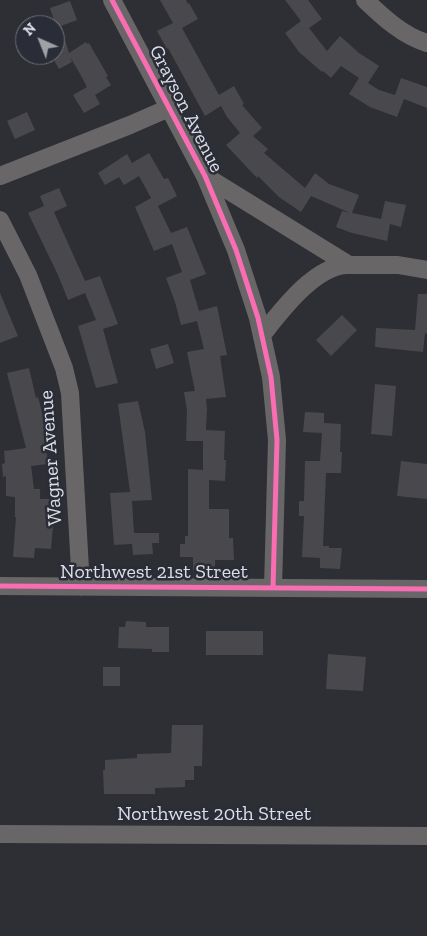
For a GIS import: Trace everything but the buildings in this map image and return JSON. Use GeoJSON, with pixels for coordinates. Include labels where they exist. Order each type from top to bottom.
{"type":"FeatureCollection","features":[{"type":"Feature","properties":{"kind":"street","name":"Grayson Avenue"},"geometry":{"type":"LineString","coordinates":[[112,0],[205,176],[236,250],[258,318],[271,376],[277,440],[273,588]]}},
{"type":"Feature","properties":{"kind":"street"},"geometry":{"type":"LineString","coordinates":[[364,0],[389,22],[419,41],[427,43]]}},
{"type":"Feature","properties":{"kind":"street"},"geometry":{"type":"LineString","coordinates":[[0,176],[169,108]]}},
{"type":"Feature","properties":{"kind":"street"},"geometry":{"type":"LineString","coordinates":[[205,176],[349,265]]}},
{"type":"Feature","properties":{"kind":"street","name":"Wagner Avenue"},"geometry":{"type":"LineString","coordinates":[[0,220],[28,275],[64,368],[70,393],[81,587]]}},
{"type":"Feature","properties":{"kind":"street"},"geometry":{"type":"LineString","coordinates":[[262,335],[292,298],[328,270],[341,265],[398,265],[427,270]]}},
{"type":"Feature","properties":{"kind":"street","name":"Northwest 21st Street"},"geometry":{"type":"LineString","coordinates":[[0,586],[427,588]]}},
{"type":"Feature","properties":{"kind":"street","name":"Northwest 20th Street"},"geometry":{"type":"LineString","coordinates":[[0,834],[427,836]]}},
{"type":"Feature","properties":{"kind":"cycle path"},"geometry":{"type":"LineString","coordinates":[[112,0],[205,176],[236,250],[258,318],[271,377],[277,440],[273,588]]}},
{"type":"Feature","properties":{"kind":"cycle path"},"geometry":{"type":"LineString","coordinates":[[0,586],[427,589]]}}]}
